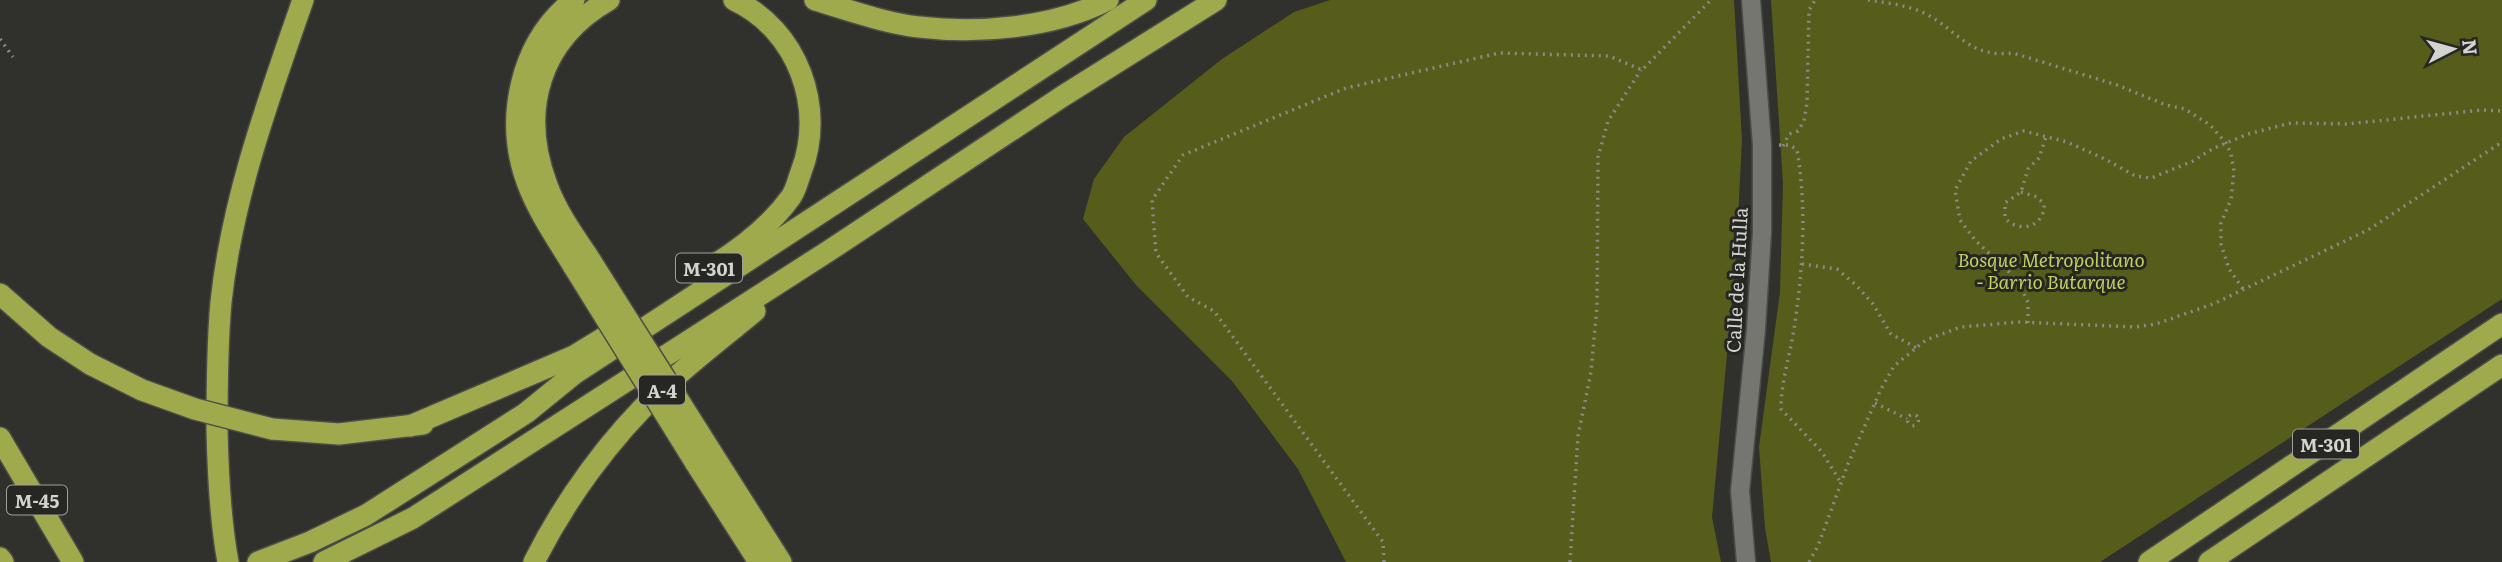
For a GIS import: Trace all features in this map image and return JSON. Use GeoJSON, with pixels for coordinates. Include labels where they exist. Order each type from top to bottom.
{"type":"FeatureCollection","features":[{"type":"Feature","properties":{"kind":"highway"},"geometry":{"type":"LineString","coordinates":[[228,562],[218,465],[216,370],[222,300],[237,213],[258,132],[303,0]]}},
{"type":"Feature","properties":{"kind":"highway"},"geometry":{"type":"LineString","coordinates":[[574,0],[561,10],[538,41],[526,67],[518,96],[516,125],[519,153],[527,181],[543,217],[580,261],[703,456],[781,562]]}},
{"type":"Feature","properties":{"kind":"highway"},"geometry":{"type":"LineString","coordinates":[[580,261],[565,222],[547,187],[536,150],[533,112],[542,73],[560,40],[587,13],[608,0]]}},
{"type":"Feature","properties":{"kind":"highway","name":"M-301"},"geometry":{"type":"LineString","coordinates":[[410,426],[574,356],[732,254],[771,220],[792,195],[807,157],[812,113],[802,72],[785,41],[762,18],[734,0]]}},
{"type":"Feature","properties":{"kind":"highway"},"geometry":{"type":"LineString","coordinates":[[815,0],[917,27],[962,30],[1017,26],[1056,19],[1108,0]]}},
{"type":"Feature","properties":{"kind":"highway"},"geometry":{"type":"LineString","coordinates":[[258,562],[310,542],[366,515],[461,455],[526,413],[574,374],[1146,0]]}},
{"type":"Feature","properties":{"kind":"highway"},"geometry":{"type":"LineString","coordinates":[[324,562],[413,518],[827,252],[1063,96],[1216,0]]}},
{"type":"Feature","properties":{"kind":"highway","name":"A-4"},"geometry":{"type":"LineString","coordinates":[[534,562],[545,540],[582,484],[617,437],[660,391],[827,252]]}},
{"type":"Feature","properties":{"kind":"highway"},"geometry":{"type":"LineString","coordinates":[[0,294],[49,337],[90,364],[142,390],[195,409],[272,429],[339,434],[410,426],[479,411],[574,374]]}},
{"type":"Feature","properties":{"kind":"highway","name":"M-301"},"geometry":{"type":"LineString","coordinates":[[2149,562],[2502,324]]}},
{"type":"Feature","properties":{"kind":"highway","name":"M-301"},"geometry":{"type":"LineString","coordinates":[[2209,562],[2502,365]]}},
{"type":"Feature","properties":{"kind":"highway","name":"M-45"},"geometry":{"type":"LineString","coordinates":[[0,438],[73,562]]}},
{"type":"Feature","properties":{"kind":"highway"},"geometry":{"type":"LineString","coordinates":[[703,456],[759,562]]}},
{"type":"Feature","properties":{"kind":"street","name":"Calle de la Hulla"},"geometry":{"type":"LineString","coordinates":[[1746,562],[1740,491],[1756,330],[1762,232],[1762,145],[1751,0]]}},
{"type":"Feature","properties":{"kind":"path"},"geometry":{"type":"LineString","coordinates":[[1570,562],[1578,436],[1591,372],[1597,306],[1598,157],[1608,121],[1642,70],[1711,0]]}},
{"type":"Feature","properties":{"kind":"path"},"geometry":{"type":"LineString","coordinates":[[1783,146],[1789,134],[1798,131],[1804,121],[1807,103],[1808,10],[1815,0]]}},
{"type":"Feature","properties":{"kind":"path"},"geometry":{"type":"LineString","coordinates":[[1868,0],[1902,5],[1924,13],[1982,52],[1999,55],[2012,53],[2117,85],[2166,105],[2185,109],[2210,125],[2226,143],[2234,171],[2231,199],[2221,223],[2221,244],[2229,269],[2243,289]]}},
{"type":"Feature","properties":{"kind":"path"},"geometry":{"type":"LineString","coordinates":[[0,39],[13,57]]}},
{"type":"Feature","properties":{"kind":"path"},"geometry":{"type":"LineString","coordinates":[[1384,562],[1383,542],[1214,311],[1188,297],[1156,253],[1152,200],[1183,155],[1346,88],[1499,53],[1609,56],[1642,70]]}},
{"type":"Feature","properties":{"kind":"path"},"geometry":{"type":"LineString","coordinates":[[2028,323],[2028,302],[2021,288],[2002,264],[1975,240],[1960,219],[1955,190],[1971,161],[2001,139],[2024,131],[2077,146],[2135,176],[2151,177],[2193,161],[2226,143],[2291,122],[2347,124],[2482,110],[2502,111]]}},
{"type":"Feature","properties":{"kind":"path"},"geometry":{"type":"LineString","coordinates":[[2021,192],[2037,197],[2044,204],[2044,212],[2033,226],[2022,228],[2011,225],[2004,218],[2005,203],[2021,192],[2028,169],[2039,158],[2046,137]]}},
{"type":"Feature","properties":{"kind":"path"},"geometry":{"type":"LineString","coordinates":[[1809,562],[1818,547],[1875,402],[1894,366],[1926,340],[1961,327],[2028,323],[2136,327],[2157,324],[2213,304],[2368,230],[2502,142]]}},
{"type":"Feature","properties":{"kind":"path"},"geometry":{"type":"LineString","coordinates":[[1762,145],[1790,145],[1797,150],[1800,169],[1802,264],[1793,335],[1781,390],[1782,409],[1822,452],[1841,483]]}},
{"type":"Feature","properties":{"kind":"path"},"geometry":{"type":"LineString","coordinates":[[1802,264],[1837,269],[1873,304],[1891,334],[1917,348]]}},
{"type":"Feature","properties":{"kind":"path"},"geometry":{"type":"LineString","coordinates":[[1875,402],[1907,419]]}},
{"type":"Feature","properties":{"kind":"green space"},"geometry":{"type":"Polygon","coordinates":[[[1330,0],[1734,0],[1742,140],[1736,256],[1712,517],[1721,562],[1346,562],[1298,469],[1232,381],[1136,285],[1083,219],[1094,179],[1124,137],[1222,59],[1294,12],[1330,0]]]}},
{"type":"Feature","properties":{"kind":"green space","name":"Bosque Metropolitano - Barrio Butarque"},"geometry":{"type":"Polygon","coordinates":[[[1771,0],[2502,0],[2502,299],[2100,562],[1771,562],[1765,528],[1759,447],[1780,292],[1783,184],[1771,0]]]}}]}
